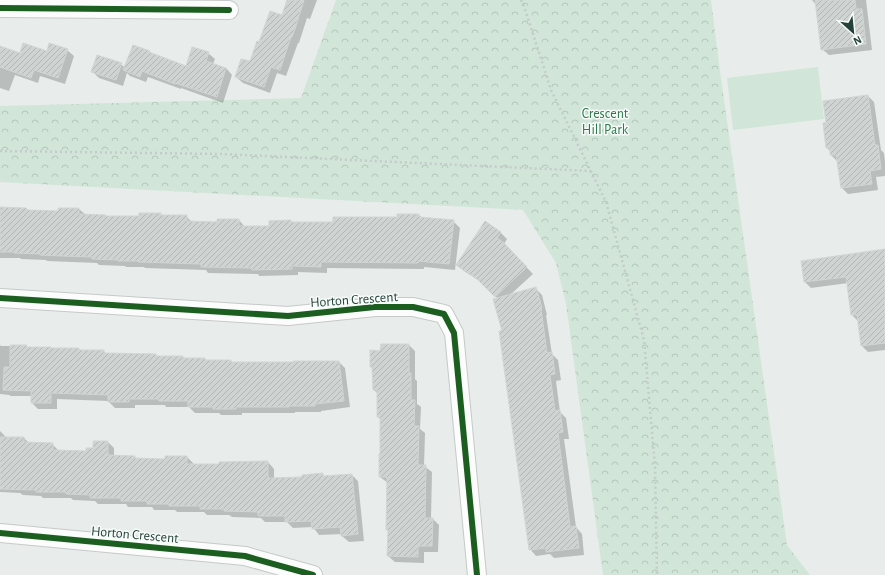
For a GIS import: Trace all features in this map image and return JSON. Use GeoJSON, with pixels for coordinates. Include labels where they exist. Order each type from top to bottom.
{"type":"FeatureCollection","features":[{"type":"Feature","properties":{"kind":"street"},"geometry":{"type":"LineString","coordinates":[[0,8],[35,4],[229,10]]}},
{"type":"Feature","properties":{"kind":"street","name":"Horton Crescent"},"geometry":{"type":"LineString","coordinates":[[0,298],[288,316],[375,307],[413,307],[444,314],[454,333],[477,575]]}},
{"type":"Feature","properties":{"kind":"street","name":"Horton Crescent"},"geometry":{"type":"LineString","coordinates":[[0,533],[245,556],[313,575]]}},
{"type":"Feature","properties":{"kind":"path"},"geometry":{"type":"LineString","coordinates":[[521,0],[550,90],[606,202],[644,340],[655,467],[657,575]]}},
{"type":"Feature","properties":{"kind":"path"},"geometry":{"type":"LineString","coordinates":[[0,151],[222,154],[591,171]]}},
{"type":"Feature","properties":{"kind":"green space","name":"Crescent Hill Park"},"geometry":{"type":"Polygon","coordinates":[[[336,0],[711,0],[787,545],[810,575],[603,575],[566,304],[556,263],[523,210],[0,182],[0,106],[301,98],[336,0]]]}},
{"type":"Feature","properties":{"kind":"green space"},"geometry":{"type":"Polygon","coordinates":[[[818,67],[824,119],[733,130],[727,78],[818,67]]]}},
{"type":"Feature","properties":{"kind":"building"},"geometry":{"type":"Polygon","coordinates":[[[287,0],[304,0],[280,70],[271,67],[264,87],[235,77],[241,59],[250,61],[257,41],[259,42],[270,11],[282,15],[287,0]]]}},
{"type":"Feature","properties":{"kind":"building"},"geometry":{"type":"Polygon","coordinates":[[[815,0],[855,0],[856,9],[862,9],[866,44],[821,50],[815,0]]]}},
{"type":"Feature","properties":{"kind":"building"},"geometry":{"type":"Polygon","coordinates":[[[23,43],[47,51],[49,43],[68,49],[58,78],[34,70],[31,78],[0,67],[0,46],[20,53],[23,43]]]}},
{"type":"Feature","properties":{"kind":"building"},"geometry":{"type":"Polygon","coordinates":[[[133,45],[186,66],[192,47],[209,52],[206,61],[226,68],[217,97],[175,84],[142,71],[140,77],[123,70],[133,45]]]}},
{"type":"Feature","properties":{"kind":"building"},"geometry":{"type":"Polygon","coordinates":[[[97,55],[122,63],[116,80],[91,72],[97,55]]]}},
{"type":"Feature","properties":{"kind":"building"},"geometry":{"type":"Polygon","coordinates":[[[868,95],[875,145],[878,145],[881,169],[870,171],[872,184],[841,188],[836,155],[830,155],[830,148],[826,148],[823,123],[826,123],[823,101],[868,95]]]}},
{"type":"Feature","properties":{"kind":"building"},"geometry":{"type":"Polygon","coordinates":[[[0,207],[58,211],[58,208],[79,208],[79,214],[106,216],[139,216],[139,213],[161,213],[161,215],[187,215],[187,221],[217,222],[217,219],[239,219],[239,226],[269,226],[269,221],[291,220],[291,222],[333,222],[333,217],[397,217],[397,214],[419,214],[419,217],[454,220],[449,264],[418,261],[418,263],[321,262],[321,267],[292,266],[292,269],[252,270],[252,268],[201,267],[201,264],[118,261],[92,259],[92,257],[0,252],[0,207]]]}},
{"type":"Feature","properties":{"kind":"building"},"geometry":{"type":"Polygon","coordinates":[[[485,221],[501,232],[497,238],[504,243],[527,267],[495,297],[477,279],[456,265],[485,221]]]}},
{"type":"Feature","properties":{"kind":"building"},"geometry":{"type":"Polygon","coordinates":[[[885,249],[885,343],[861,346],[857,315],[851,315],[846,277],[804,282],[801,261],[885,249]]]}},
{"type":"Feature","properties":{"kind":"building"},"geometry":{"type":"Polygon","coordinates":[[[536,287],[542,308],[547,353],[552,352],[555,374],[550,375],[555,411],[560,410],[563,432],[558,433],[570,527],[576,526],[579,548],[546,552],[546,548],[529,550],[499,331],[502,331],[493,299],[536,287]]]}},
{"type":"Feature","properties":{"kind":"building"},"geometry":{"type":"Polygon","coordinates":[[[381,344],[409,344],[411,400],[415,400],[414,426],[419,426],[418,465],[426,465],[425,518],[433,518],[432,546],[418,546],[418,557],[387,556],[387,477],[379,477],[380,417],[377,417],[377,390],[373,390],[372,367],[370,367],[370,350],[380,351],[381,344]]]}},
{"type":"Feature","properties":{"kind":"building"},"geometry":{"type":"Polygon","coordinates":[[[10,345],[27,345],[26,347],[79,348],[79,350],[104,350],[104,353],[183,356],[183,358],[205,358],[205,360],[231,360],[231,362],[339,361],[344,401],[315,404],[315,406],[236,407],[236,409],[213,409],[213,407],[188,407],[188,401],[129,399],[129,402],[108,402],[108,395],[51,393],[51,403],[31,403],[31,391],[3,390],[4,367],[10,367],[10,345]]]}},
{"type":"Feature","properties":{"kind":"building"},"geometry":{"type":"Polygon","coordinates":[[[0,437],[24,437],[24,442],[53,443],[53,450],[86,451],[86,448],[93,448],[93,441],[108,441],[108,455],[165,459],[165,456],[187,456],[187,464],[268,461],[268,478],[302,477],[302,475],[323,473],[323,476],[352,474],[358,534],[341,536],[340,527],[312,529],[311,521],[285,522],[285,516],[258,516],[258,512],[224,511],[224,509],[200,509],[200,506],[147,504],[147,501],[121,501],[121,498],[90,498],[90,495],[66,494],[66,492],[36,492],[36,490],[0,489],[0,437]]]}},
{"type":"Feature","properties":{"kind":"cycle path"},"geometry":{"type":"LineString","coordinates":[[0,8],[229,10]]}},
{"type":"Feature","properties":{"kind":"cycle path"},"geometry":{"type":"LineString","coordinates":[[0,298],[288,316],[375,307],[413,307],[444,314],[454,333],[477,575]]}},
{"type":"Feature","properties":{"kind":"cycle path"},"geometry":{"type":"LineString","coordinates":[[0,533],[245,556],[313,575]]}}]}
